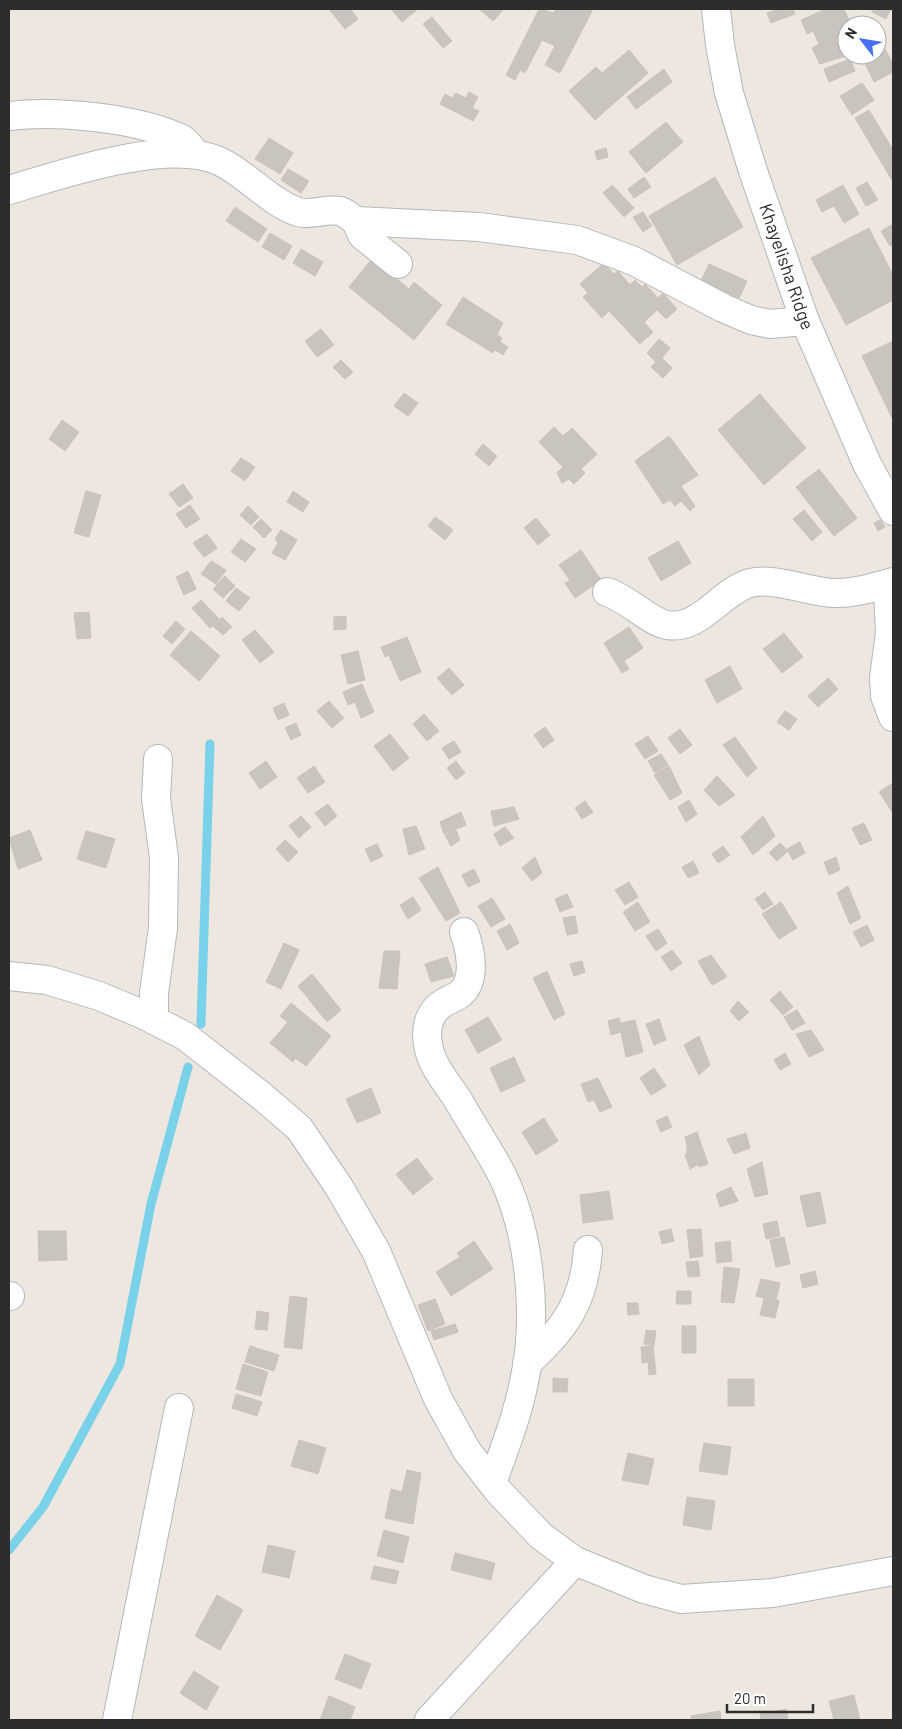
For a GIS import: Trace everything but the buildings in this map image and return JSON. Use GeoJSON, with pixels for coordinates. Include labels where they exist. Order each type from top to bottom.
{"type":"FeatureCollection","features":[{"type":"Feature","properties":{"kind":"street","name":"Khayelisha Ridge"},"geometry":{"type":"LineString","coordinates":[[716,9],[720,45],[729,93],[753,171],[805,321],[867,464],[893,511]]}},
{"type":"Feature","properties":{"kind":"street"},"geometry":{"type":"LineString","coordinates":[[9,116],[25,114],[78,116],[147,127],[184,140],[194,153]]}},
{"type":"Feature","properties":{"kind":"street"},"geometry":{"type":"LineString","coordinates":[[9,190],[60,174],[147,155],[194,153],[221,162],[244,175],[285,206],[300,213],[341,211],[356,221],[480,226],[577,240],[634,261],[709,301],[751,320],[770,324],[805,321]]}},
{"type":"Feature","properties":{"kind":"street"},"geometry":{"type":"LineString","coordinates":[[356,221],[362,235],[398,264]]}},
{"type":"Feature","properties":{"kind":"street"},"geometry":{"type":"LineString","coordinates":[[607,592],[616,595],[667,625],[683,624],[699,617],[737,588],[752,582],[768,582],[833,593],[848,593],[893,582]]}},
{"type":"Feature","properties":{"kind":"street"},"geometry":{"type":"LineString","coordinates":[[893,582],[888,593],[890,633],[884,678],[885,696],[893,717]]}},
{"type":"Feature","properties":{"kind":"street"},"geometry":{"type":"LineString","coordinates":[[154,1020],[154,993],[163,928],[164,858],[156,799],[158,759]]}},
{"type":"Feature","properties":{"kind":"street"},"geometry":{"type":"LineString","coordinates":[[464,932],[468,941],[470,964],[466,986],[462,993],[443,1003],[433,1013],[427,1026],[428,1046],[440,1072],[496,1164],[511,1197],[522,1234],[530,1283],[531,1333],[527,1363],[513,1426],[492,1483]]}},
{"type":"Feature","properties":{"kind":"street"},"geometry":{"type":"LineString","coordinates":[[9,976],[47,980],[99,996],[185,1036],[263,1096],[299,1128],[339,1187],[376,1251],[438,1399],[467,1451],[492,1483],[542,1536],[575,1561],[644,1589],[681,1599],[773,1593],[893,1570]]}},
{"type":"Feature","properties":{"kind":"street"},"geometry":{"type":"LineString","coordinates":[[527,1363],[560,1330],[571,1315],[581,1293],[586,1273],[588,1250]]}},
{"type":"Feature","properties":{"kind":"street"},"geometry":{"type":"LineString","coordinates":[[117,1720],[179,1408]]}},
{"type":"Feature","properties":{"kind":"street"},"geometry":{"type":"LineString","coordinates":[[429,1720],[575,1561]]}},
{"type":"Feature","properties":{"kind":"waterway"},"geometry":{"type":"LineString","coordinates":[[201,1024],[210,744]]}},
{"type":"Feature","properties":{"kind":"waterway"},"geometry":{"type":"LineString","coordinates":[[9,1550],[43,1507],[120,1364],[151,1204],[188,1067]]}}]}
